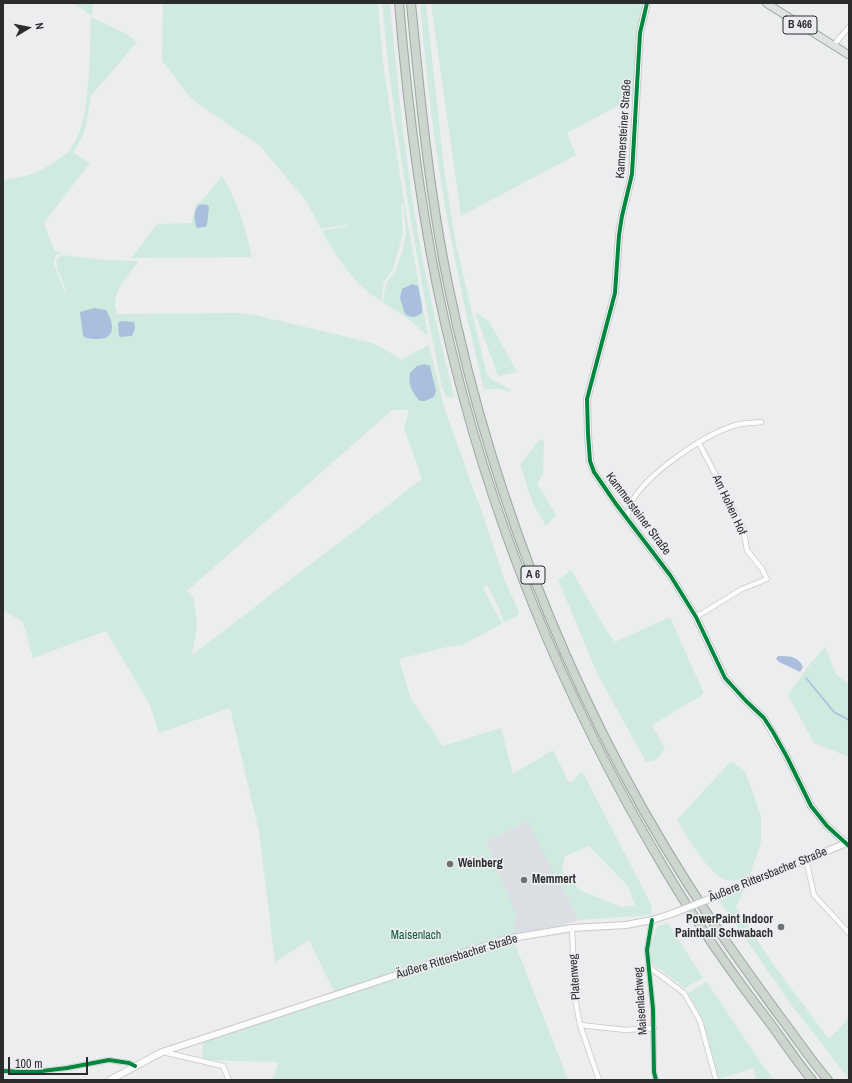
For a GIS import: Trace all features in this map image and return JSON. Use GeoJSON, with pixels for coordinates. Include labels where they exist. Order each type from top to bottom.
{"type":"FeatureCollection","features":[{"type":"Feature","properties":{"kind":"highway","name":"A 6"},"geometry":{"type":"LineString","coordinates":[[399,3],[415,158],[426,226],[445,324],[478,450],[515,559],[538,618],[578,709],[639,826],[668,875],[725,962],[812,1080]]}},
{"type":"Feature","properties":{"kind":"highway","name":"A 6"},"geometry":{"type":"LineString","coordinates":[[411,3],[421,110],[438,232],[457,324],[494,465],[542,600],[588,703],[655,830],[708,916],[747,972],[828,1080]]}},
{"type":"Feature","properties":{"kind":"main road","name":"B 466"},"geometry":{"type":"LineString","coordinates":[[766,3],[849,55]]}},
{"type":"Feature","properties":{"kind":"street","name":"Kammersteiner Straße"},"geometry":{"type":"LineString","coordinates":[[647,3],[640,33],[632,174],[619,235],[615,294],[587,399],[590,461],[594,472],[670,575],[696,617],[725,678],[764,718],[788,757],[811,806],[827,826],[848,844]]}},
{"type":"Feature","properties":{"kind":"street"},"geometry":{"type":"LineString","coordinates":[[833,46],[849,27]]}},
{"type":"Feature","properties":{"kind":"street"},"geometry":{"type":"LineString","coordinates":[[627,518],[632,503],[649,479],[675,459],[721,431],[737,425],[760,422]]}},
{"type":"Feature","properties":{"kind":"street","name":"Am Hohen Hof"},"geometry":{"type":"LineString","coordinates":[[696,617],[742,589],[767,579],[762,569],[748,550],[742,528],[699,443]]}},
{"type":"Feature","properties":{"kind":"street","name":"Äußere Rittersbacher Straße"},"geometry":{"type":"LineString","coordinates":[[110,1080],[159,1053],[506,940],[572,928],[626,925],[652,920],[671,914],[806,859],[848,844]]}},
{"type":"Feature","properties":{"kind":"street"},"geometry":{"type":"LineString","coordinates":[[806,859],[814,894],[849,934]]}},
{"type":"Feature","properties":{"kind":"street","name":"Maisenlachweg"},"geometry":{"type":"LineString","coordinates":[[652,920],[646,950],[649,967],[654,1028],[654,1072],[656,1080]]}},
{"type":"Feature","properties":{"kind":"street","name":"Platenweg"},"geometry":{"type":"LineString","coordinates":[[572,928],[575,998],[580,1025],[599,1080]]}},
{"type":"Feature","properties":{"kind":"street"},"geometry":{"type":"LineString","coordinates":[[649,967],[684,993],[700,1021],[716,1080]]}},
{"type":"Feature","properties":{"kind":"street"},"geometry":{"type":"LineString","coordinates":[[580,1025],[626,1030],[654,1028]]}},
{"type":"Feature","properties":{"kind":"street"},"geometry":{"type":"LineString","coordinates":[[159,1053],[223,1066],[229,1080]]}},
{"type":"Feature","properties":{"kind":"street"},"geometry":{"type":"LineString","coordinates":[[3,1071],[34,1072],[68,1068],[109,1060],[134,1066]]}},
{"type":"Feature","properties":{"kind":"shaded area"},"geometry":{"type":"Polygon","coordinates":[[[527,820],[579,920],[514,941],[514,912],[486,842],[527,820]]]}},
{"type":"Feature","properties":{"kind":"green space"},"geometry":{"type":"Polygon","coordinates":[[[73,3],[93,3],[92,16],[73,3]]]}},
{"type":"Feature","properties":{"kind":"green space"},"geometry":{"type":"Polygon","coordinates":[[[163,3],[378,3],[383,63],[404,202],[428,336],[412,322],[383,302],[386,283],[395,271],[403,251],[406,231],[403,203],[401,204],[403,233],[393,269],[384,282],[381,301],[371,295],[354,279],[340,261],[322,231],[348,226],[321,229],[306,201],[260,146],[190,97],[162,61],[163,3]]]}},
{"type":"Feature","properties":{"kind":"green space"},"geometry":{"type":"Polygon","coordinates":[[[382,3],[390,3],[396,68],[417,229],[430,295],[454,397],[446,396],[442,387],[424,295],[404,177],[387,53],[382,3]]]}},
{"type":"Feature","properties":{"kind":"green space"},"geometry":{"type":"Polygon","coordinates":[[[420,3],[426,3],[444,168],[455,239],[469,300],[487,374],[491,379],[511,390],[511,392],[501,389],[484,389],[455,260],[438,164],[420,3]]]}},
{"type":"Feature","properties":{"kind":"green space"},"geometry":{"type":"Polygon","coordinates":[[[431,3],[644,3],[634,97],[567,133],[576,155],[461,216],[431,3]]]}},
{"type":"Feature","properties":{"kind":"green space","name":"Maisenlach"},"geometry":{"type":"Polygon","coordinates":[[[91,17],[126,34],[137,42],[91,96],[83,135],[73,153],[90,163],[44,223],[54,250],[63,253],[57,255],[54,260],[54,265],[66,294],[57,267],[57,258],[63,255],[105,260],[139,261],[125,279],[117,293],[115,307],[118,314],[238,313],[259,316],[372,343],[402,360],[429,345],[444,407],[503,576],[519,612],[518,615],[504,623],[501,613],[487,585],[483,587],[502,624],[462,645],[451,646],[399,659],[411,699],[443,746],[501,728],[513,774],[553,750],[569,783],[573,781],[582,771],[651,904],[652,915],[579,920],[527,821],[486,842],[515,912],[514,941],[568,1080],[272,1080],[279,1062],[202,1060],[203,1041],[337,998],[309,940],[275,962],[259,832],[230,708],[159,733],[149,703],[106,631],[33,658],[23,622],[3,611],[3,180],[30,175],[45,168],[69,151],[76,139],[82,124],[86,107],[91,17]],[[392,410],[187,591],[194,599],[197,626],[192,655],[422,479],[404,428],[409,410],[392,410]],[[589,846],[565,856],[562,871],[581,891],[621,907],[635,905],[628,886],[589,846]]]}},
{"type":"Feature","properties":{"kind":"green space"},"geometry":{"type":"Polygon","coordinates":[[[222,176],[233,195],[241,215],[252,257],[131,258],[157,224],[191,223],[196,205],[204,198],[222,176]]]}},
{"type":"Feature","properties":{"kind":"green space"},"geometry":{"type":"Polygon","coordinates":[[[475,312],[489,321],[517,372],[498,376],[475,312]]]}},
{"type":"Feature","properties":{"kind":"green space"},"geometry":{"type":"Polygon","coordinates":[[[540,439],[544,441],[543,475],[537,483],[556,515],[546,526],[533,504],[520,465],[540,439]]]}},
{"type":"Feature","properties":{"kind":"green space"},"geometry":{"type":"Polygon","coordinates":[[[571,570],[615,642],[670,617],[704,694],[652,725],[665,749],[656,760],[646,762],[598,675],[558,580],[571,570]]]}},
{"type":"Feature","properties":{"kind":"green space"},"geometry":{"type":"Polygon","coordinates":[[[825,647],[836,674],[849,685],[849,757],[814,743],[788,695],[810,664],[825,647]]]}},
{"type":"Feature","properties":{"kind":"green space"},"geometry":{"type":"Polygon","coordinates":[[[731,761],[745,771],[761,816],[761,842],[749,877],[732,881],[720,877],[706,864],[692,845],[677,820],[731,761]]]}},
{"type":"Feature","properties":{"kind":"green space"},"geometry":{"type":"Polygon","coordinates":[[[745,888],[736,907],[773,964],[829,1039],[849,1018],[849,1079],[787,999],[719,900],[745,888]]]}},
{"type":"Feature","properties":{"kind":"green space"},"geometry":{"type":"Polygon","coordinates":[[[668,923],[703,978],[685,988],[650,962],[649,949],[657,927],[668,923]]]}},
{"type":"Feature","properties":{"kind":"green space"},"geometry":{"type":"Polygon","coordinates":[[[707,982],[774,1080],[756,1080],[754,1068],[718,1079],[696,1007],[688,993],[707,982]]]}},
{"type":"Feature","properties":{"kind":"water"},"geometry":{"type":"Polygon","coordinates":[[[206,204],[209,207],[207,225],[205,227],[197,228],[195,213],[197,207],[199,205],[206,204]]]}},
{"type":"Feature","properties":{"kind":"water"},"geometry":{"type":"Polygon","coordinates":[[[412,284],[418,286],[422,306],[422,313],[414,317],[405,314],[400,298],[402,289],[412,284]]]}},
{"type":"Feature","properties":{"kind":"water"},"geometry":{"type":"Polygon","coordinates":[[[94,308],[106,310],[111,320],[111,334],[103,339],[91,339],[83,336],[80,312],[94,308]]]}},
{"type":"Feature","properties":{"kind":"water"},"geometry":{"type":"Polygon","coordinates":[[[121,321],[134,322],[135,328],[132,336],[119,336],[118,323],[121,321]]]}},
{"type":"Feature","properties":{"kind":"water"},"geometry":{"type":"Polygon","coordinates":[[[424,364],[430,366],[436,391],[434,397],[425,401],[420,401],[411,388],[410,373],[417,366],[424,364]]]}},
{"type":"Feature","properties":{"kind":"water"},"geometry":{"type":"Polygon","coordinates":[[[778,656],[793,657],[801,663],[803,667],[800,672],[779,662],[776,659],[778,656]]]}},
{"type":"Feature","properties":{"kind":"waterway"},"geometry":{"type":"LineString","coordinates":[[806,678],[834,712],[849,720]]}},
{"type":"Feature","properties":{"kind":"cycle path"},"geometry":{"type":"LineString","coordinates":[[647,3],[640,33],[632,174],[619,235],[615,293],[587,399],[590,461],[594,472],[616,504],[670,575],[680,591],[696,617],[725,678],[764,718],[773,732],[811,806],[827,826],[849,846]]}},
{"type":"Feature","properties":{"kind":"cycle path"},"geometry":{"type":"LineString","coordinates":[[652,920],[647,950],[653,1009],[654,1072],[656,1080]]}},
{"type":"Feature","properties":{"kind":"cycle path"},"geometry":{"type":"LineString","coordinates":[[3,1071],[34,1072],[67,1068],[109,1060],[129,1063],[135,1066]]}},
{"type":"Feature","properties":{"kind":"place","name":"Weinberg"},"geometry":{"type":"Point","coordinates":[450,864]}},
{"type":"Feature","properties":{"kind":"place","name":"Memmert"},"geometry":{"type":"Point","coordinates":[524,880]}},
{"type":"Feature","properties":{"kind":"place","name":"PowerPaint Indoor Paintball Schwabach"},"geometry":{"type":"Point","coordinates":[781,927]}}]}
